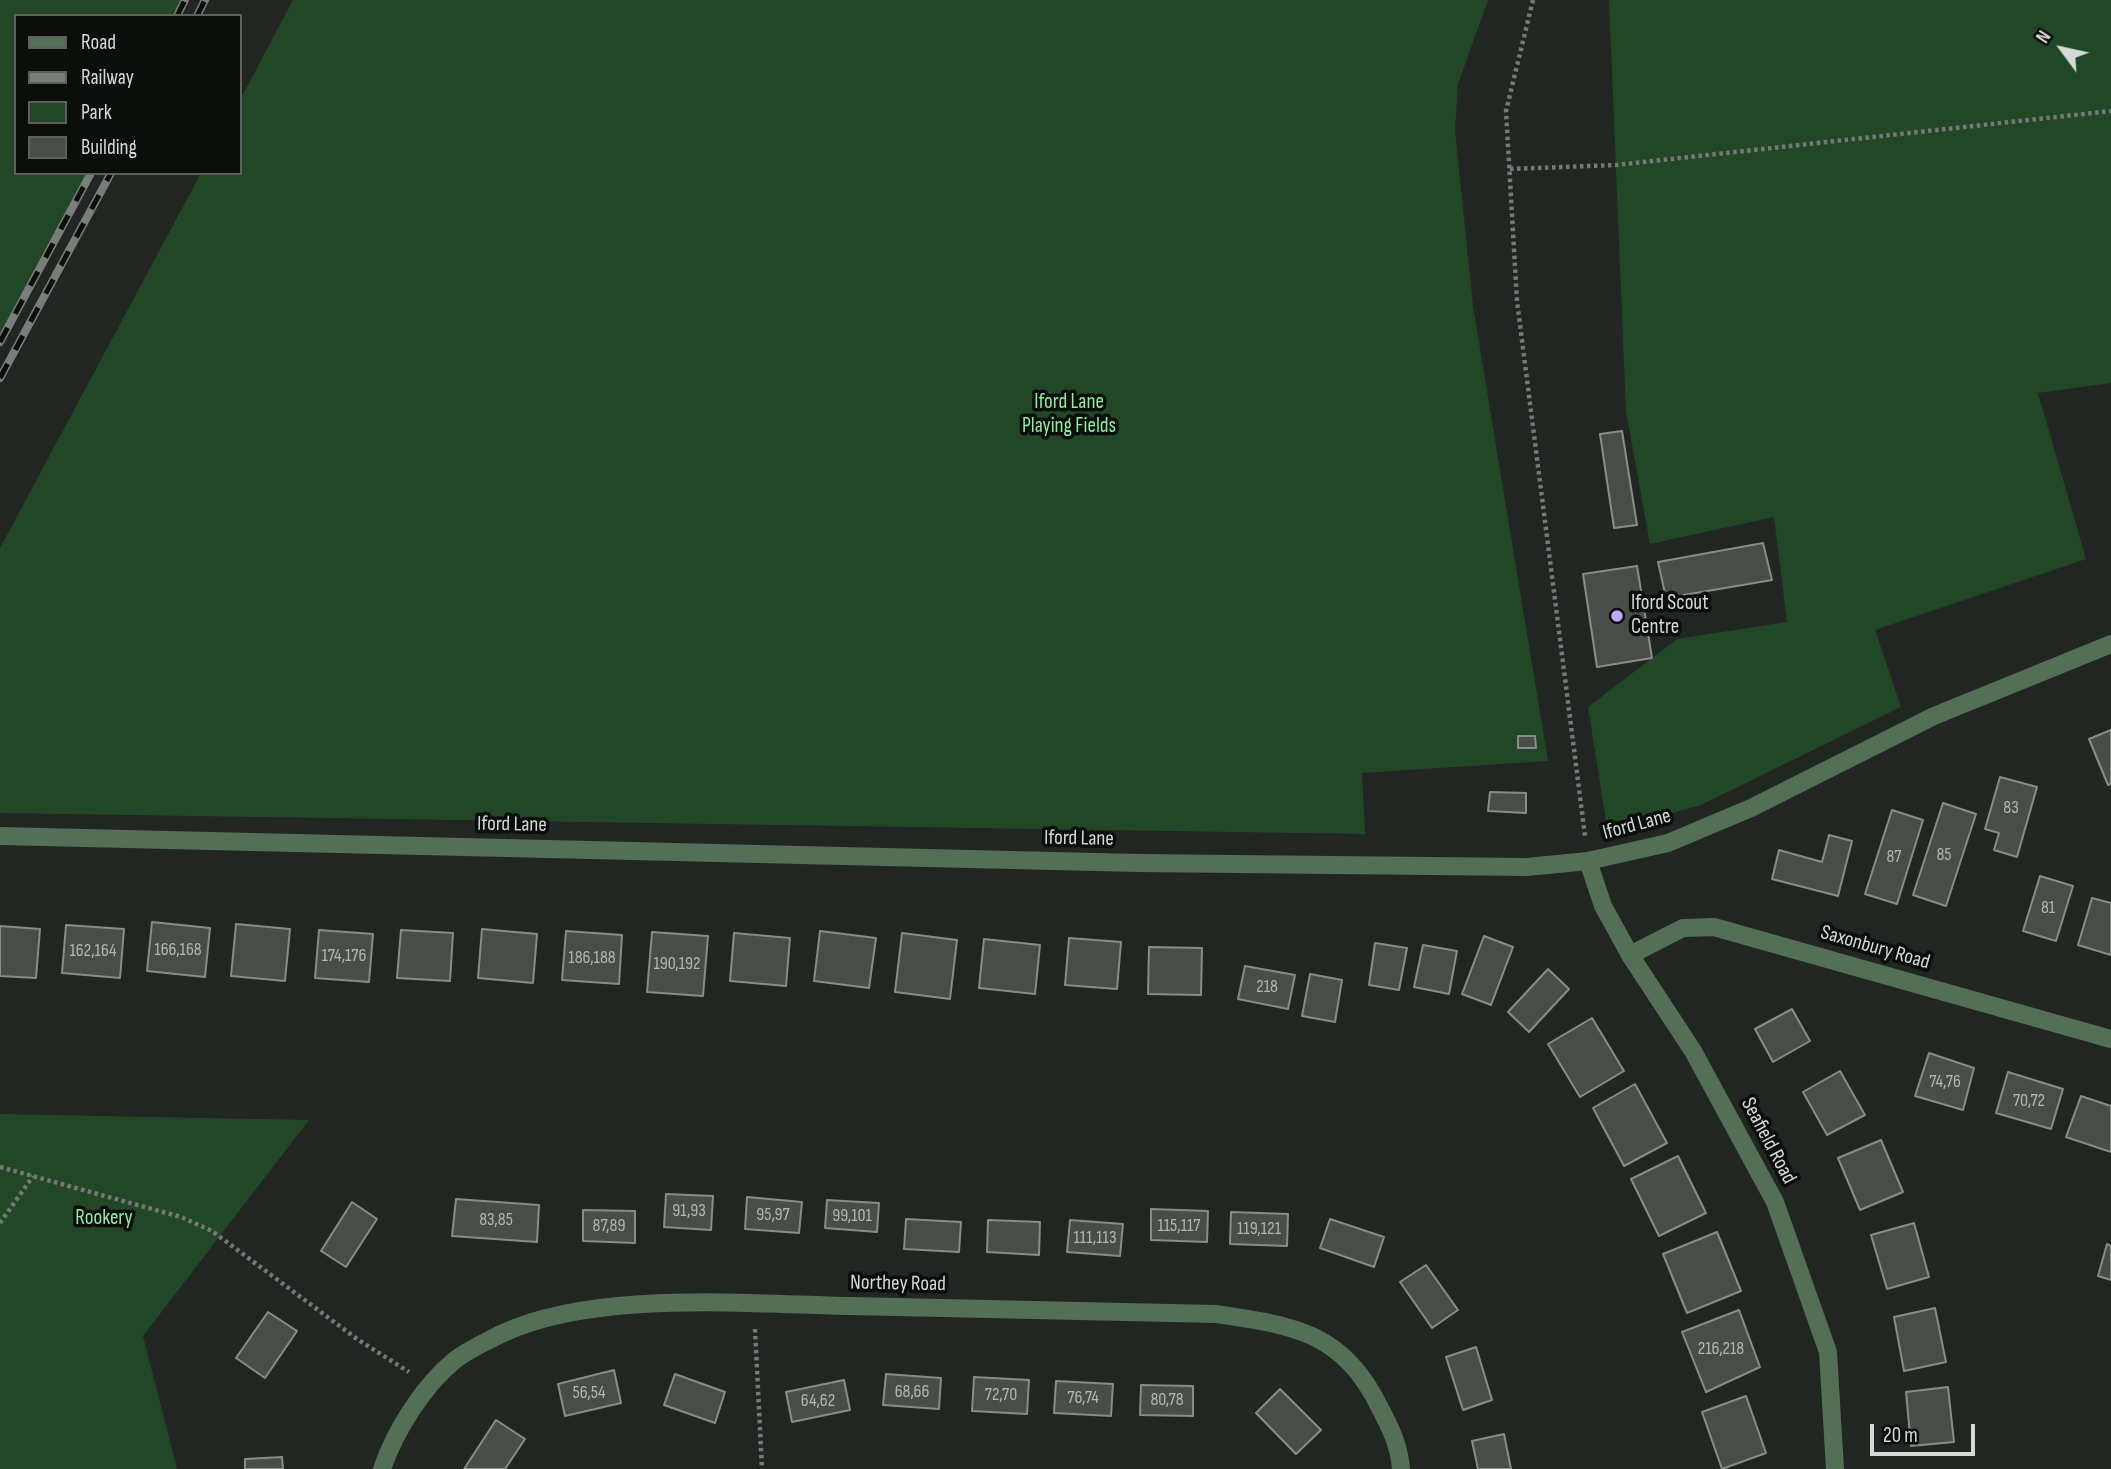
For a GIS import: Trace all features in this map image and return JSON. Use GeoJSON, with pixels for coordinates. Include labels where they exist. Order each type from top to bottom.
{"type":"FeatureCollection","features":[{"type":"Feature","properties":{"kind":"street","name":"Iford Lane"},"geometry":{"type":"LineString","coordinates":[[0,836],[1124,862],[1527,867],[1588,861],[1668,844],[1751,808],[1934,716],[2111,644]]}},
{"type":"Feature","properties":{"kind":"street","name":"Seafield Road"},"geometry":{"type":"LineString","coordinates":[[1588,861],[1603,906],[1630,955],[1693,1051],[1775,1202],[1828,1352],[1835,1469]]}},
{"type":"Feature","properties":{"kind":"street","name":"Saxonbury Road"},"geometry":{"type":"LineString","coordinates":[[1630,955],[1683,928],[1714,927],[2111,1039]]}},
{"type":"Feature","properties":{"kind":"street","name":"Northey Road"},"geometry":{"type":"LineString","coordinates":[[382,1469],[387,1453],[430,1385],[455,1360],[502,1334],[555,1315],[612,1306],[754,1304],[1216,1314],[1282,1324],[1332,1345],[1367,1380],[1398,1444],[1401,1469]]}},
{"type":"Feature","properties":{"kind":"path"},"geometry":{"type":"LineString","coordinates":[[1533,0],[1506,111],[1517,301],[1588,861]]}},
{"type":"Feature","properties":{"kind":"path"},"geometry":{"type":"LineString","coordinates":[[1510,169],[1616,165],[2111,111]]}},
{"type":"Feature","properties":{"kind":"path"},"geometry":{"type":"LineString","coordinates":[[0,1167],[181,1217],[212,1231],[357,1339],[430,1385]]}},
{"type":"Feature","properties":{"kind":"path"},"geometry":{"type":"LineString","coordinates":[[0,1223],[33,1176]]}},
{"type":"Feature","properties":{"kind":"path"},"geometry":{"type":"LineString","coordinates":[[754,1304],[762,1469]]}},
{"type":"Feature","properties":{"kind":"green space"},"geometry":{"type":"Polygon","coordinates":[[[0,0],[185,0],[178,14],[14,14],[14,175],[90,175],[0,342],[0,0]]]}},
{"type":"Feature","properties":{"kind":"green space","name":"Iford Lane Playing Fields"},"geometry":{"type":"Polygon","coordinates":[[[293,0],[1488,0],[1458,84],[1455,130],[1473,306],[1548,761],[1362,773],[1365,834],[0,813],[0,548],[200,175],[242,175],[242,96],[293,0]]]}},
{"type":"Feature","properties":{"kind":"green space"},"geometry":{"type":"Polygon","coordinates":[[[1609,0],[2111,0],[2111,383],[2038,393],[2086,559],[1875,630],[1901,707],[1701,805],[1650,819],[1606,821],[1588,707],[1677,639],[1787,622],[1774,517],[1650,544],[1626,411],[1609,0]]]}},
{"type":"Feature","properties":{"kind":"green space","name":"Rookery"},"geometry":{"type":"Polygon","coordinates":[[[0,1114],[309,1120],[143,1336],[177,1469],[0,1469],[0,1114]]]}},
{"type":"Feature","properties":{"kind":"building"},"geometry":{"type":"Polygon","coordinates":[[[1622,431],[1637,525],[1614,528],[1600,434],[1622,431]]]}},
{"type":"Feature","properties":{"kind":"building"},"geometry":{"type":"Polygon","coordinates":[[[1763,543],[1772,580],[1666,598],[1658,562],[1763,543]]]}},
{"type":"Feature","properties":{"kind":"building","name":"Iford Scout Centre"},"geometry":{"type":"Polygon","coordinates":[[[1637,566],[1652,658],[1597,667],[1583,574],[1637,566]]]}},
{"type":"Feature","properties":{"kind":"building"},"geometry":{"type":"Polygon","coordinates":[[[2111,730],[2111,784],[2108,785],[2089,739],[2111,730]]]}},
{"type":"Feature","properties":{"kind":"building"},"geometry":{"type":"Polygon","coordinates":[[[1518,736],[1535,736],[1536,748],[1518,748],[1518,736]]]}},
{"type":"Feature","properties":{"kind":"building"},"geometry":{"type":"Polygon","coordinates":[[[2000,777],[2037,787],[2017,857],[1994,850],[1999,833],[1985,829],[2000,777]]]}},
{"type":"Feature","properties":{"kind":"building"},"geometry":{"type":"Polygon","coordinates":[[[1490,792],[1526,793],[1526,813],[1488,811],[1490,792]]]}},
{"type":"Feature","properties":{"kind":"building"},"geometry":{"type":"Polygon","coordinates":[[[1943,803],[1976,814],[1946,906],[1913,895],[1943,803]]]}},
{"type":"Feature","properties":{"kind":"building"},"geometry":{"type":"Polygon","coordinates":[[[1892,810],[1923,820],[1897,904],[1865,894],[1892,810]]]}},
{"type":"Feature","properties":{"kind":"building"},"geometry":{"type":"Polygon","coordinates":[[[1829,835],[1852,841],[1838,896],[1772,879],[1779,850],[1822,862],[1829,835]]]}},
{"type":"Feature","properties":{"kind":"building"},"geometry":{"type":"Polygon","coordinates":[[[2040,876],[2073,886],[2056,941],[2023,931],[2040,876]]]}},
{"type":"Feature","properties":{"kind":"building"},"geometry":{"type":"Polygon","coordinates":[[[2092,898],[2111,903],[2111,955],[2078,945],[2092,898]]]}},
{"type":"Feature","properties":{"kind":"building"},"geometry":{"type":"Polygon","coordinates":[[[152,922],[210,928],[205,977],[147,971],[152,922]]]}},
{"type":"Feature","properties":{"kind":"building"},"geometry":{"type":"Polygon","coordinates":[[[236,924],[290,929],[285,981],[231,976],[236,924]]]}},
{"type":"Feature","properties":{"kind":"building"},"geometry":{"type":"Polygon","coordinates":[[[66,925],[124,929],[120,978],[62,973],[66,925]]]}},
{"type":"Feature","properties":{"kind":"building"},"geometry":{"type":"Polygon","coordinates":[[[0,926],[40,929],[36,978],[0,976],[0,926]]]}},
{"type":"Feature","properties":{"kind":"building"},"geometry":{"type":"Polygon","coordinates":[[[482,929],[537,934],[533,983],[478,978],[482,929]]]}},
{"type":"Feature","properties":{"kind":"building"},"geometry":{"type":"Polygon","coordinates":[[[319,930],[373,934],[369,982],[315,978],[319,930]]]}},
{"type":"Feature","properties":{"kind":"building"},"geometry":{"type":"Polygon","coordinates":[[[401,930],[453,933],[450,981],[397,978],[401,930]]]}},
{"type":"Feature","properties":{"kind":"building"},"geometry":{"type":"Polygon","coordinates":[[[566,931],[622,935],[619,984],[562,980],[566,931]]]}},
{"type":"Feature","properties":{"kind":"building"},"geometry":{"type":"Polygon","coordinates":[[[820,931],[876,938],[869,988],[814,981],[820,931]]]}},
{"type":"Feature","properties":{"kind":"building"},"geometry":{"type":"Polygon","coordinates":[[[652,932],[708,936],[703,996],[647,992],[652,932]]]}},
{"type":"Feature","properties":{"kind":"building"},"geometry":{"type":"Polygon","coordinates":[[[734,933],[790,938],[786,986],[730,981],[734,933]]]}},
{"type":"Feature","properties":{"kind":"building"},"geometry":{"type":"Polygon","coordinates":[[[902,933],[957,940],[950,999],[895,992],[902,933]]]}},
{"type":"Feature","properties":{"kind":"building"},"geometry":{"type":"Polygon","coordinates":[[[1484,936],[1513,947],[1491,1005],[1462,994],[1484,936]]]}},
{"type":"Feature","properties":{"kind":"building"},"geometry":{"type":"Polygon","coordinates":[[[1069,938],[1121,942],[1117,989],[1065,985],[1069,938]]]}},
{"type":"Feature","properties":{"kind":"building"},"geometry":{"type":"Polygon","coordinates":[[[984,939],[1040,945],[1035,994],[979,988],[984,939]]]}},
{"type":"Feature","properties":{"kind":"building"},"geometry":{"type":"Polygon","coordinates":[[[1375,943],[1407,948],[1399,990],[1369,985],[1375,943]]]}},
{"type":"Feature","properties":{"kind":"building"},"geometry":{"type":"Polygon","coordinates":[[[1423,945],[1457,951],[1449,994],[1414,987],[1423,945]]]}},
{"type":"Feature","properties":{"kind":"building"},"geometry":{"type":"Polygon","coordinates":[[[1149,947],[1202,948],[1201,995],[1148,994],[1149,947]]]}},
{"type":"Feature","properties":{"kind":"building"},"geometry":{"type":"Polygon","coordinates":[[[1245,966],[1295,975],[1288,1009],[1238,999],[1245,966]]]}},
{"type":"Feature","properties":{"kind":"building"},"geometry":{"type":"Polygon","coordinates":[[[1548,969],[1569,989],[1529,1032],[1508,1012],[1548,969]]]}},
{"type":"Feature","properties":{"kind":"building"},"geometry":{"type":"Polygon","coordinates":[[[1310,974],[1342,980],[1335,1022],[1302,1016],[1310,974]]]}},
{"type":"Feature","properties":{"kind":"building"},"geometry":{"type":"Polygon","coordinates":[[[1792,1009],[1810,1041],[1773,1062],[1755,1029],[1792,1009]]]}},
{"type":"Feature","properties":{"kind":"building"},"geometry":{"type":"Polygon","coordinates":[[[1592,1018],[1624,1071],[1580,1097],[1548,1044],[1592,1018]]]}},
{"type":"Feature","properties":{"kind":"building"},"geometry":{"type":"Polygon","coordinates":[[[1929,1053],[1974,1068],[1963,1110],[1915,1096],[1929,1053]]]}},
{"type":"Feature","properties":{"kind":"building"},"geometry":{"type":"Polygon","coordinates":[[[1840,1071],[1865,1115],[1827,1135],[1803,1092],[1840,1071]]]}},
{"type":"Feature","properties":{"kind":"building"},"geometry":{"type":"Polygon","coordinates":[[[2008,1072],[2063,1089],[2051,1129],[1996,1113],[2008,1072]]]}},
{"type":"Feature","properties":{"kind":"building"},"geometry":{"type":"Polygon","coordinates":[[[1635,1084],[1667,1143],[1624,1166],[1593,1108],[1635,1084]]]}},
{"type":"Feature","properties":{"kind":"building"},"geometry":{"type":"Polygon","coordinates":[[[2081,1096],[2111,1106],[2111,1152],[2066,1137],[2081,1096]]]}},
{"type":"Feature","properties":{"kind":"building"},"geometry":{"type":"Polygon","coordinates":[[[1881,1140],[1903,1192],[1860,1210],[1838,1158],[1881,1140]]]}},
{"type":"Feature","properties":{"kind":"building"},"geometry":{"type":"Polygon","coordinates":[[[1678,1156],[1706,1213],[1659,1236],[1631,1179],[1678,1156]]]}},
{"type":"Feature","properties":{"kind":"building"},"geometry":{"type":"Polygon","coordinates":[[[666,1194],[713,1196],[711,1230],[664,1227],[666,1194]]]}},
{"type":"Feature","properties":{"kind":"building"},"geometry":{"type":"Polygon","coordinates":[[[747,1197],[802,1202],[799,1233],[745,1229],[747,1197]]]}},
{"type":"Feature","properties":{"kind":"building"},"geometry":{"type":"Polygon","coordinates":[[[456,1199],[539,1205],[537,1242],[452,1236],[456,1199]]]}},
{"type":"Feature","properties":{"kind":"building"},"geometry":{"type":"Polygon","coordinates":[[[827,1200],[879,1203],[877,1232],[825,1228],[827,1200]]]}},
{"type":"Feature","properties":{"kind":"building"},"geometry":{"type":"Polygon","coordinates":[[[352,1202],[377,1219],[346,1267],[321,1251],[352,1202]]]}},
{"type":"Feature","properties":{"kind":"building"},"geometry":{"type":"Polygon","coordinates":[[[1151,1209],[1208,1211],[1207,1242],[1151,1240],[1151,1209]]]}},
{"type":"Feature","properties":{"kind":"building"},"geometry":{"type":"Polygon","coordinates":[[[583,1210],[635,1211],[635,1243],[583,1241],[583,1210]]]}},
{"type":"Feature","properties":{"kind":"building"},"geometry":{"type":"Polygon","coordinates":[[[1231,1212],[1288,1214],[1287,1246],[1230,1244],[1231,1212]]]}},
{"type":"Feature","properties":{"kind":"building"},"geometry":{"type":"Polygon","coordinates":[[[906,1219],[961,1222],[959,1252],[904,1249],[906,1219]]]}},
{"type":"Feature","properties":{"kind":"building"},"geometry":{"type":"Polygon","coordinates":[[[1330,1219],[1384,1237],[1374,1267],[1320,1248],[1330,1219]]]}},
{"type":"Feature","properties":{"kind":"building"},"geometry":{"type":"Polygon","coordinates":[[[988,1220],[1040,1222],[1039,1255],[987,1252],[988,1220]]]}},
{"type":"Feature","properties":{"kind":"building"},"geometry":{"type":"Polygon","coordinates":[[[1070,1220],[1123,1224],[1120,1256],[1067,1252],[1070,1220]]]}},
{"type":"Feature","properties":{"kind":"building"},"geometry":{"type":"Polygon","coordinates":[[[1914,1223],[1929,1277],[1887,1289],[1871,1235],[1914,1223]]]}},
{"type":"Feature","properties":{"kind":"building"},"geometry":{"type":"Polygon","coordinates":[[[1717,1232],[1741,1291],[1687,1313],[1663,1254],[1717,1232]]]}},
{"type":"Feature","properties":{"kind":"building"},"geometry":{"type":"Polygon","coordinates":[[[2107,1244],[2111,1246],[2111,1280],[2098,1276],[2107,1244]]]}},
{"type":"Feature","properties":{"kind":"building"},"geometry":{"type":"Polygon","coordinates":[[[1426,1265],[1458,1310],[1432,1328],[1400,1282],[1426,1265]]]}},
{"type":"Feature","properties":{"kind":"building"},"geometry":{"type":"Polygon","coordinates":[[[1935,1308],[1946,1362],[1904,1371],[1894,1317],[1935,1308]]]}},
{"type":"Feature","properties":{"kind":"building"},"geometry":{"type":"Polygon","coordinates":[[[1739,1310],[1760,1367],[1706,1392],[1682,1332],[1739,1310]]]}},
{"type":"Feature","properties":{"kind":"building"},"geometry":{"type":"Polygon","coordinates":[[[268,1312],[297,1331],[265,1378],[236,1358],[268,1312]]]}},
{"type":"Feature","properties":{"kind":"building"},"geometry":{"type":"Polygon","coordinates":[[[1476,1347],[1492,1400],[1463,1410],[1446,1357],[1476,1347]]]}},
{"type":"Feature","properties":{"kind":"building"},"geometry":{"type":"Polygon","coordinates":[[[614,1370],[621,1403],[565,1416],[558,1384],[614,1370]]]}},
{"type":"Feature","properties":{"kind":"building"},"geometry":{"type":"Polygon","coordinates":[[[675,1374],[725,1392],[715,1423],[664,1405],[675,1374]]]}},
{"type":"Feature","properties":{"kind":"building"},"geometry":{"type":"Polygon","coordinates":[[[886,1374],[941,1378],[939,1409],[883,1405],[886,1374]]]}},
{"type":"Feature","properties":{"kind":"building"},"geometry":{"type":"Polygon","coordinates":[[[974,1377],[1029,1380],[1027,1414],[972,1411],[974,1377]]]}},
{"type":"Feature","properties":{"kind":"building"},"geometry":{"type":"Polygon","coordinates":[[[844,1380],[850,1410],[792,1422],[786,1392],[844,1380]]]}},
{"type":"Feature","properties":{"kind":"building"},"geometry":{"type":"Polygon","coordinates":[[[1056,1381],[1113,1384],[1111,1416],[1054,1413],[1056,1381]]]}},
{"type":"Feature","properties":{"kind":"building"},"geometry":{"type":"Polygon","coordinates":[[[1141,1385],[1193,1386],[1193,1416],[1140,1415],[1141,1385]]]}},
{"type":"Feature","properties":{"kind":"building"},"geometry":{"type":"Polygon","coordinates":[[[1948,1387],[1954,1442],[1911,1446],[1906,1392],[1948,1387]]]}},
{"type":"Feature","properties":{"kind":"building"},"geometry":{"type":"Polygon","coordinates":[[[1280,1389],[1321,1430],[1296,1454],[1256,1413],[1280,1389]]]}},
{"type":"Feature","properties":{"kind":"building"},"geometry":{"type":"Polygon","coordinates":[[[1746,1396],[1766,1453],[1722,1469],[1702,1412],[1746,1396]]]}},
{"type":"Feature","properties":{"kind":"building"},"geometry":{"type":"Polygon","coordinates":[[[496,1420],[525,1439],[505,1469],[464,1469],[496,1420]]]}},
{"type":"Feature","properties":{"kind":"building"},"geometry":{"type":"Polygon","coordinates":[[[1504,1434],[1511,1469],[1478,1469],[1472,1441],[1504,1434]]]}},
{"type":"Feature","properties":{"kind":"building"},"geometry":{"type":"Polygon","coordinates":[[[282,1457],[283,1469],[245,1469],[245,1459],[282,1457]]]}},
{"type":"Feature","properties":{"kind":"railway"},"geometry":{"type":"LineString","coordinates":[[178,14],[185,0]]}},
{"type":"Feature","properties":{"kind":"railway"},"geometry":{"type":"LineString","coordinates":[[198,14],[205,0]]}},
{"type":"Feature","properties":{"kind":"railway"},"geometry":{"type":"LineString","coordinates":[[0,342],[90,175]]}},
{"type":"Feature","properties":{"kind":"railway"},"geometry":{"type":"LineString","coordinates":[[0,378],[110,175]]}},
{"type":"Feature","properties":{"kind":"place","name":"Iford Scout Centre"},"geometry":{"type":"Point","coordinates":[1617,616]}}]}
